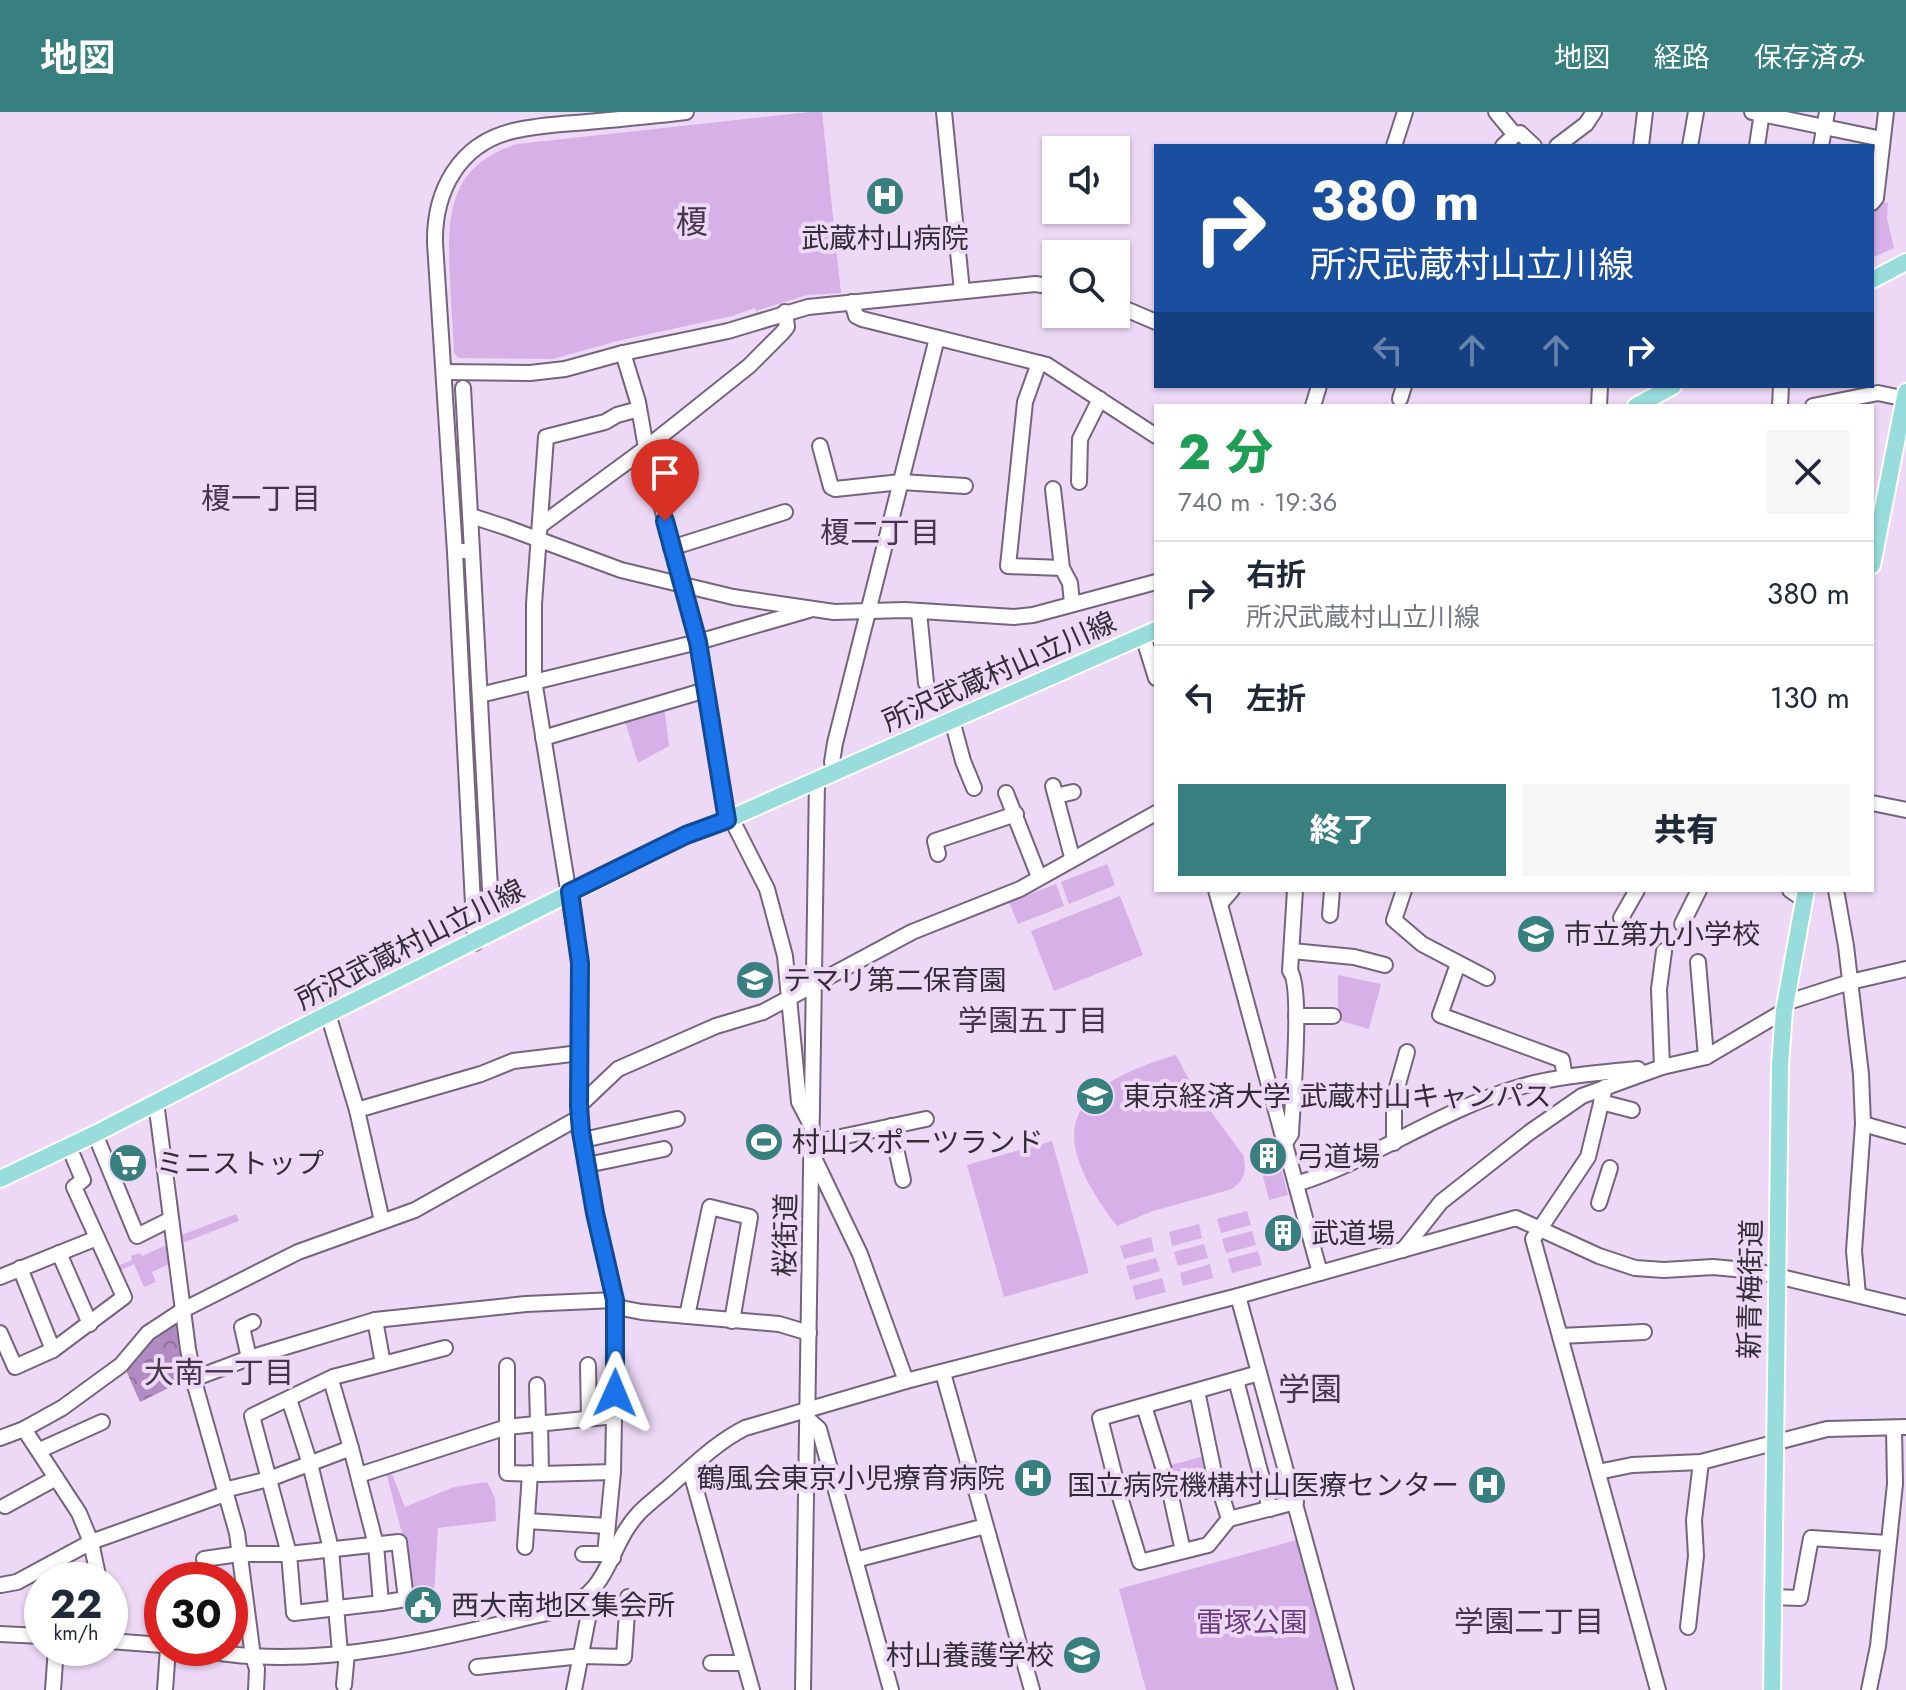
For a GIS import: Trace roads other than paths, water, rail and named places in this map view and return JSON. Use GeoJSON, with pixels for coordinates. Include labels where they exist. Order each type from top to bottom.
{"type":"FeatureCollection","features":[{"type":"Feature","properties":{"kind":"main road"},"geometry":{"type":"LineString","coordinates":[[1878,277],[1906,262]]}},
{"type":"Feature","properties":{"kind":"main road"},"geometry":{"type":"LineString","coordinates":[[1878,277],[1906,269]]}},
{"type":"Feature","properties":{"kind":"main road"},"geometry":{"type":"LineString","coordinates":[[1640,404],[1669,388]]}},
{"type":"Feature","properties":{"kind":"main road"},"geometry":{"type":"LineString","coordinates":[[1874,547],[1878,511],[1906,397]]}},
{"type":"Feature","properties":{"kind":"main road","name":"所沢武蔵村山立川線"},"geometry":{"type":"LineString","coordinates":[[0,1179],[686,835],[729,819],[1150,633]]}},
{"type":"Feature","properties":{"kind":"main road","name":"新青梅街道"},"geometry":{"type":"LineString","coordinates":[[1772,1690],[1780,1065],[1800,893]]}},
{"type":"Feature","properties":{"kind":"street"},"geometry":{"type":"LineString","coordinates":[[475,943],[434,221],[443,189],[452,173],[467,155],[497,135],[620,116],[686,112]]}},
{"type":"Feature","properties":{"kind":"street"},"geometry":{"type":"LineString","coordinates":[[944,112],[962,291]]}},
{"type":"Feature","properties":{"kind":"street"},"geometry":{"type":"LineString","coordinates":[[1395,144],[1405,112]]}},
{"type":"Feature","properties":{"kind":"street"},"geometry":{"type":"LineString","coordinates":[[1496,112],[1515,135]]}},
{"type":"Feature","properties":{"kind":"street"},"geometry":{"type":"LineString","coordinates":[[1560,144],[1586,124],[1594,112]]}},
{"type":"Feature","properties":{"kind":"street"},"geometry":{"type":"LineString","coordinates":[[1641,144],[1645,112]]}},
{"type":"Feature","properties":{"kind":"street"},"geometry":{"type":"LineString","coordinates":[[1690,144],[1696,112]]}},
{"type":"Feature","properties":{"kind":"street"},"geometry":{"type":"LineString","coordinates":[[1874,200],[1886,112]]}},
{"type":"Feature","properties":{"kind":"street"},"geometry":{"type":"LineString","coordinates":[[1757,144],[1759,113],[1826,120],[1882,139]]}},
{"type":"Feature","properties":{"kind":"street"},"geometry":{"type":"LineString","coordinates":[[1821,144],[1826,120]]}},
{"type":"Feature","properties":{"kind":"street"},"geometry":{"type":"LineString","coordinates":[[1505,144],[1520,133],[1532,144]]}},
{"type":"Feature","properties":{"kind":"street"},"geometry":{"type":"LineString","coordinates":[[444,372],[542,372],[565,369],[623,353],[728,331],[785,312],[852,302],[1042,285]]}},
{"type":"Feature","properties":{"kind":"street"},"geometry":{"type":"LineString","coordinates":[[852,302],[856,316],[862,319],[1039,363],[1058,371],[1154,435]]}},
{"type":"Feature","properties":{"kind":"street"},"geometry":{"type":"LineString","coordinates":[[1130,311],[1154,321]]}},
{"type":"Feature","properties":{"kind":"street"},"geometry":{"type":"LineString","coordinates":[[541,525],[646,448],[749,366],[787,327],[785,312]]}},
{"type":"Feature","properties":{"kind":"street"},"geometry":{"type":"LineString","coordinates":[[835,772],[832,762],[835,743],[937,338]]}},
{"type":"Feature","properties":{"kind":"street"},"geometry":{"type":"LineString","coordinates":[[623,353],[671,548],[698,642],[729,819],[767,889],[785,956],[799,1102],[812,1142],[860,1254],[906,1381]]}},
{"type":"Feature","properties":{"kind":"street"},"geometry":{"type":"LineString","coordinates":[[1039,363],[1025,402],[1008,566],[1062,568]]}},
{"type":"Feature","properties":{"kind":"street"},"geometry":{"type":"LineString","coordinates":[[463,388],[491,908]]}},
{"type":"Feature","properties":{"kind":"street"},"geometry":{"type":"LineString","coordinates":[[1823,404],[1878,393],[1906,397]]}},
{"type":"Feature","properties":{"kind":"street"},"geometry":{"type":"LineString","coordinates":[[1079,482],[1080,439],[1100,399]]}},
{"type":"Feature","properties":{"kind":"street"},"geometry":{"type":"LineString","coordinates":[[609,1556],[607,1526],[613,1472],[616,1304],[583,1140],[580,1112],[580,963],[534,680],[534,604],[546,437],[605,422],[639,409]]}},
{"type":"Feature","properties":{"kind":"street"},"geometry":{"type":"LineString","coordinates":[[820,446],[831,487],[835,489],[901,482],[965,486]]}},
{"type":"Feature","properties":{"kind":"street"},"geometry":{"type":"LineString","coordinates":[[1053,489],[1062,568],[1070,583],[1072,603]]}},
{"type":"Feature","properties":{"kind":"street"},"geometry":{"type":"LineString","coordinates":[[671,548],[785,512]]}},
{"type":"Feature","properties":{"kind":"street"},"geometry":{"type":"LineString","coordinates":[[471,516],[621,570],[682,586],[809,610],[1014,617],[1033,615],[1154,582]]}},
{"type":"Feature","properties":{"kind":"street"},"geometry":{"type":"LineString","coordinates":[[455,552],[472,551]]}},
{"type":"Feature","properties":{"kind":"street"},"geometry":{"type":"LineString","coordinates":[[480,695],[698,642],[809,610]]}},
{"type":"Feature","properties":{"kind":"street"},"geometry":{"type":"LineString","coordinates":[[919,612],[926,683]]}},
{"type":"Feature","properties":{"kind":"street"},"geometry":{"type":"LineString","coordinates":[[1150,633],[1154,663]]}},
{"type":"Feature","properties":{"kind":"street"},"geometry":{"type":"LineString","coordinates":[[543,738],[706,690]]}},
{"type":"Feature","properties":{"kind":"street"},"geometry":{"type":"LineString","coordinates":[[952,720],[974,788]]}},
{"type":"Feature","properties":{"kind":"street","name":"桜街道"},"geometry":{"type":"LineString","coordinates":[[803,1690],[817,780]]}},
{"type":"Feature","properties":{"kind":"street"},"geometry":{"type":"LineString","coordinates":[[1072,857],[1055,791],[1073,792]]}},
{"type":"Feature","properties":{"kind":"street"},"geometry":{"type":"LineString","coordinates":[[1006,793],[1039,877]]}},
{"type":"Feature","properties":{"kind":"street"},"geometry":{"type":"LineString","coordinates":[[1874,803],[1906,810]]}},
{"type":"Feature","properties":{"kind":"street"},"geometry":{"type":"LineString","coordinates":[[468,805],[485,804]]}},
{"type":"Feature","properties":{"kind":"street"},"geometry":{"type":"LineString","coordinates":[[938,854],[935,841],[1016,814]]}},
{"type":"Feature","properties":{"kind":"street"},"geometry":{"type":"LineString","coordinates":[[0,1438],[62,1408],[121,1365],[148,1333],[183,1310],[298,1252],[415,1210],[580,1112],[618,1069],[716,1026],[763,1012],[912,932],[1020,889],[1072,857],[1154,814]]}},
{"type":"Feature","properties":{"kind":"street"},"geometry":{"type":"LineString","coordinates":[[1285,1143],[1291,1134],[1296,1016],[1296,977],[1290,971],[1295,892]]}},
{"type":"Feature","properties":{"kind":"street"},"geometry":{"type":"LineString","coordinates":[[1330,915],[1332,892]]}},
{"type":"Feature","properties":{"kind":"street"},"geometry":{"type":"LineString","coordinates":[[1403,892],[1394,920],[1422,944],[1487,978]]}},
{"type":"Feature","properties":{"kind":"street"},"geometry":{"type":"LineString","coordinates":[[1621,918],[1636,892]]}},
{"type":"Feature","properties":{"kind":"street"},"geometry":{"type":"LineString","coordinates":[[1682,924],[1698,892]]}},
{"type":"Feature","properties":{"kind":"street"},"geometry":{"type":"LineString","coordinates":[[1836,892],[1861,1074],[1863,1124],[1854,1251],[1858,1295]]}},
{"type":"Feature","properties":{"kind":"street"},"geometry":{"type":"LineString","coordinates":[[1218,897],[1320,1273]]}},
{"type":"Feature","properties":{"kind":"street"},"geometry":{"type":"LineString","coordinates":[[1292,951],[1354,957],[1385,965]]}},
{"type":"Feature","properties":{"kind":"street"},"geometry":{"type":"LineString","coordinates":[[1662,1067],[1659,989],[1664,951]]}},
{"type":"Feature","properties":{"kind":"street"},"geometry":{"type":"LineString","coordinates":[[1698,962],[1706,1057]]}},
{"type":"Feature","properties":{"kind":"street"},"geometry":{"type":"LineString","coordinates":[[1458,964],[1440,1015],[1562,1060],[1565,1077]]}},
{"type":"Feature","properties":{"kind":"street"},"geometry":{"type":"LineString","coordinates":[[1403,1250],[1441,1202],[1582,1096],[1662,1067],[1706,1057],[1785,1007],[1850,982],[1906,969]]}},
{"type":"Feature","properties":{"kind":"street"},"geometry":{"type":"LineString","coordinates":[[328,1014],[357,1110],[382,1221]]}},
{"type":"Feature","properties":{"kind":"street"},"geometry":{"type":"LineString","coordinates":[[1296,1016],[1333,1016]]}},
{"type":"Feature","properties":{"kind":"street"},"geometry":{"type":"LineString","coordinates":[[1394,1143],[1394,1098],[1407,1052]]}},
{"type":"Feature","properties":{"kind":"street"},"geometry":{"type":"LineString","coordinates":[[357,1110],[481,1074],[513,1061],[580,1053]]}},
{"type":"Feature","properties":{"kind":"street"},"geometry":{"type":"LineString","coordinates":[[1296,1184],[1330,1173],[1475,1102],[1516,1087],[1565,1077],[1662,1067]]}},
{"type":"Feature","properties":{"kind":"street"},"geometry":{"type":"LineString","coordinates":[[1605,1087],[1588,1157],[1533,1239],[1658,1690]]}},
{"type":"Feature","properties":{"kind":"street"},"geometry":{"type":"LineString","coordinates":[[156,1102],[193,1379],[237,1533],[257,1669],[256,1690]]}},
{"type":"Feature","properties":{"kind":"street"},"geometry":{"type":"LineString","coordinates":[[1601,1102],[1632,1110]]}},
{"type":"Feature","properties":{"kind":"street"},"geometry":{"type":"LineString","coordinates":[[583,1140],[677,1119]]}},
{"type":"Feature","properties":{"kind":"street"},"geometry":{"type":"LineString","coordinates":[[812,1142],[926,1119]]}},
{"type":"Feature","properties":{"kind":"street"},"geometry":{"type":"LineString","coordinates":[[1863,1124],[1906,1136]]}},
{"type":"Feature","properties":{"kind":"street"},"geometry":{"type":"LineString","coordinates":[[891,1126],[903,1180]]}},
{"type":"Feature","properties":{"kind":"street"},"geometry":{"type":"LineString","coordinates":[[95,1134],[137,1236],[171,1219]]}},
{"type":"Feature","properties":{"kind":"street"},"geometry":{"type":"LineString","coordinates":[[0,1333],[15,1367],[53,1350],[124,1297],[74,1187],[83,1180],[69,1147]]}},
{"type":"Feature","properties":{"kind":"street"},"geometry":{"type":"LineString","coordinates":[[587,1165],[664,1149]]}},
{"type":"Feature","properties":{"kind":"street"},"geometry":{"type":"LineString","coordinates":[[1582,1167],[1609,1172],[1599,1203]]}},
{"type":"Feature","properties":{"kind":"street"},"geometry":{"type":"LineString","coordinates":[[687,1316],[710,1207],[750,1217],[732,1321]]}},
{"type":"Feature","properties":{"kind":"street"},"geometry":{"type":"LineString","coordinates":[[248,1656],[344,1653],[413,1643],[560,1610],[588,1595],[603,1579],[609,1556],[638,1514],[723,1441],[745,1428],[809,1414],[906,1381],[1238,1296],[1516,1218],[1599,1256],[1635,1268],[1713,1267],[1777,1276],[1906,1307]]}},
{"type":"Feature","properties":{"kind":"street"},"geometry":{"type":"LineString","coordinates":[[0,1277],[97,1238]]}},
{"type":"Feature","properties":{"kind":"street"},"geometry":{"type":"LineString","coordinates":[[59,1253],[90,1324]]}},
{"type":"Feature","properties":{"kind":"street"},"geometry":{"type":"LineString","coordinates":[[20,1268],[53,1350]]}},
{"type":"Feature","properties":{"kind":"street"},"geometry":{"type":"LineString","coordinates":[[1238,1296],[1346,1690]]}},
{"type":"Feature","properties":{"kind":"street"},"geometry":{"type":"LineString","coordinates":[[193,1379],[249,1358],[375,1320],[526,1304],[616,1304],[687,1316],[779,1324],[809,1333]]}},
{"type":"Feature","properties":{"kind":"street"},"geometry":{"type":"LineString","coordinates":[[375,1320],[383,1364]]}},
{"type":"Feature","properties":{"kind":"street"},"geometry":{"type":"LineString","coordinates":[[249,1358],[242,1327],[253,1322]]}},
{"type":"Feature","properties":{"kind":"street"},"geometry":{"type":"LineString","coordinates":[[1560,1336],[1644,1332]]}},
{"type":"Feature","properties":{"kind":"street"},"geometry":{"type":"LineString","coordinates":[[204,1559],[239,1554],[289,1554],[399,1542],[406,1599],[294,1613],[289,1554],[252,1416],[333,1377],[445,1348]]}},
{"type":"Feature","properties":{"kind":"street"},"geometry":{"type":"LineString","coordinates":[[588,1365],[589,1418]]}},
{"type":"Feature","properties":{"kind":"street"},"geometry":{"type":"LineString","coordinates":[[507,1366],[507,1473],[613,1472]]}},
{"type":"Feature","properties":{"kind":"street"},"geometry":{"type":"LineString","coordinates":[[943,1373],[1032,1690]]}},
{"type":"Feature","properties":{"kind":"street"},"geometry":{"type":"LineString","coordinates":[[1259,1373],[1100,1418],[1120,1497],[1140,1562],[1208,1545],[1229,1519],[1296,1502]]}},
{"type":"Feature","properties":{"kind":"street"},"geometry":{"type":"LineString","coordinates":[[331,1380],[376,1545],[381,1603]]}},
{"type":"Feature","properties":{"kind":"street"},"geometry":{"type":"LineString","coordinates":[[1236,1380],[1270,1509]]}},
{"type":"Feature","properties":{"kind":"street"},"geometry":{"type":"LineString","coordinates":[[525,1547],[536,1474],[539,1422],[537,1385]]}},
{"type":"Feature","properties":{"kind":"street"},"geometry":{"type":"LineString","coordinates":[[1197,1391],[1213,1468],[1229,1519]]}},
{"type":"Feature","properties":{"kind":"street"},"geometry":{"type":"LineString","coordinates":[[289,1399],[310,1464],[331,1549],[336,1610],[344,1653],[344,1685]]}},
{"type":"Feature","properties":{"kind":"street"},"geometry":{"type":"LineString","coordinates":[[1144,1406],[1168,1483],[1183,1551]]}},
{"type":"Feature","properties":{"kind":"street"},"geometry":{"type":"LineString","coordinates":[[809,1414],[819,1429],[891,1690]]}},
{"type":"Feature","properties":{"kind":"street"},"geometry":{"type":"LineString","coordinates":[[359,1475],[507,1427],[615,1416]]}},
{"type":"Feature","properties":{"kind":"street"},"geometry":{"type":"LineString","coordinates":[[40,1450],[102,1422]]}},
{"type":"Feature","properties":{"kind":"street"},"geometry":{"type":"LineString","coordinates":[[1598,1472],[1632,1465],[1701,1462],[1827,1429],[1900,1428],[1878,1646],[1869,1690]]}},
{"type":"Feature","properties":{"kind":"street"},"geometry":{"type":"LineString","coordinates":[[24,1429],[79,1513],[95,1562]]}},
{"type":"Feature","properties":{"kind":"street"},"geometry":{"type":"LineString","coordinates":[[1,1585],[17,1582],[91,1542],[351,1448]]}},
{"type":"Feature","properties":{"kind":"street"},"geometry":{"type":"LineString","coordinates":[[1688,1627],[1696,1556],[1694,1520],[1701,1462]]}},
{"type":"Feature","properties":{"kind":"street"},"geometry":{"type":"LineString","coordinates":[[690,1469],[752,1690]]}},
{"type":"Feature","properties":{"kind":"street"},"geometry":{"type":"LineString","coordinates":[[5,1506],[56,1478]]}},
{"type":"Feature","properties":{"kind":"street"},"geometry":{"type":"LineString","coordinates":[[527,1521],[607,1526]]}},
{"type":"Feature","properties":{"kind":"street"},"geometry":{"type":"LineString","coordinates":[[855,1560],[978,1528]]}},
{"type":"Feature","properties":{"kind":"street"},"geometry":{"type":"LineString","coordinates":[[1773,1597],[1800,1598],[1811,1538],[1887,1543]]}},
{"type":"Feature","properties":{"kind":"street"},"geometry":{"type":"LineString","coordinates":[[583,1554],[609,1556]]}},
{"type":"Feature","properties":{"kind":"street"},"geometry":{"type":"LineString","coordinates":[[574,1690],[591,1603],[588,1595]]}},
{"type":"Feature","properties":{"kind":"street"},"geometry":{"type":"LineString","coordinates":[[477,1667],[582,1656],[624,1657],[628,1597]]}},
{"type":"Feature","properties":{"kind":"street"},"geometry":{"type":"LineString","coordinates":[[0,1634],[24,1635]]}},
{"type":"Feature","properties":{"kind":"street"},"geometry":{"type":"LineString","coordinates":[[711,1663],[744,1663]]}},
{"type":"Feature","properties":{"kind":"street"},"geometry":{"type":"LineString","coordinates":[[53,1690],[55,1666]]}},
{"type":"Feature","properties":{"kind":"street"},"geometry":{"type":"LineString","coordinates":[[165,1690],[167,1666]]}},
{"type":"Feature","properties":{"kind":"place","name":"武蔵村山病院"},"geometry":{"type":"Point","coordinates":[885,196]}},
{"type":"Feature","properties":{"kind":"place","name":"市立第九小学校"},"geometry":{"type":"Point","coordinates":[1536,934]}},
{"type":"Feature","properties":{"kind":"place","name":"テマリ第二保育園"},"geometry":{"type":"Point","coordinates":[755,980]}},
{"type":"Feature","properties":{"kind":"place","name":"東京経済大学 武蔵村山キャンパス"},"geometry":{"type":"Point","coordinates":[1095,1096]}},
{"type":"Feature","properties":{"kind":"place","name":"村山スポーツランド"},"geometry":{"type":"Point","coordinates":[764,1142]}},
{"type":"Feature","properties":{"kind":"place","name":"弓道場"},"geometry":{"type":"Point","coordinates":[1268,1156]}},
{"type":"Feature","properties":{"kind":"place","name":"ミニストップ"},"geometry":{"type":"Point","coordinates":[128,1163]}},
{"type":"Feature","properties":{"kind":"place","name":"武道場"},"geometry":{"type":"Point","coordinates":[1283,1233]}},
{"type":"Feature","properties":{"kind":"place","name":"鶴風会東京小児療育病院"},"geometry":{"type":"Point","coordinates":[1033,1478]}},
{"type":"Feature","properties":{"kind":"place","name":"国立病院機構村山医療センター"},"geometry":{"type":"Point","coordinates":[1487,1485]}},
{"type":"Feature","properties":{"kind":"place","name":"西大南地区集会所"},"geometry":{"type":"Point","coordinates":[423,1605]}},
{"type":"Feature","properties":{"kind":"place","name":"村山養護学校"},"geometry":{"type":"Point","coordinates":[1082,1655]}},
{"type":"Feature","properties":{"kind":"district","name":"榎"},"geometry":{"type":"Point","coordinates":[692,222]}},
{"type":"Feature","properties":{"kind":"district","name":"榎一丁目"},"geometry":{"type":"Point","coordinates":[261,499]}},
{"type":"Feature","properties":{"kind":"district","name":"榎二丁目"},"geometry":{"type":"Point","coordinates":[880,533]}},
{"type":"Feature","properties":{"kind":"district","name":"学園五丁目"},"geometry":{"type":"Point","coordinates":[1033,1021]}},
{"type":"Feature","properties":{"kind":"district","name":"大南一丁目"},"geometry":{"type":"Point","coordinates":[219,1373]}},
{"type":"Feature","properties":{"kind":"district","name":"学園"},"geometry":{"type":"Point","coordinates":[1310,1389]}},
{"type":"Feature","properties":{"kind":"district","name":"学園二丁目"},"geometry":{"type":"Point","coordinates":[1529,1622]}},
{"type":"Feature","properties":{"kind":"park label","name":"雷塚公園"},"geometry":{"type":"Point","coordinates":[1252,1622]}}]}
